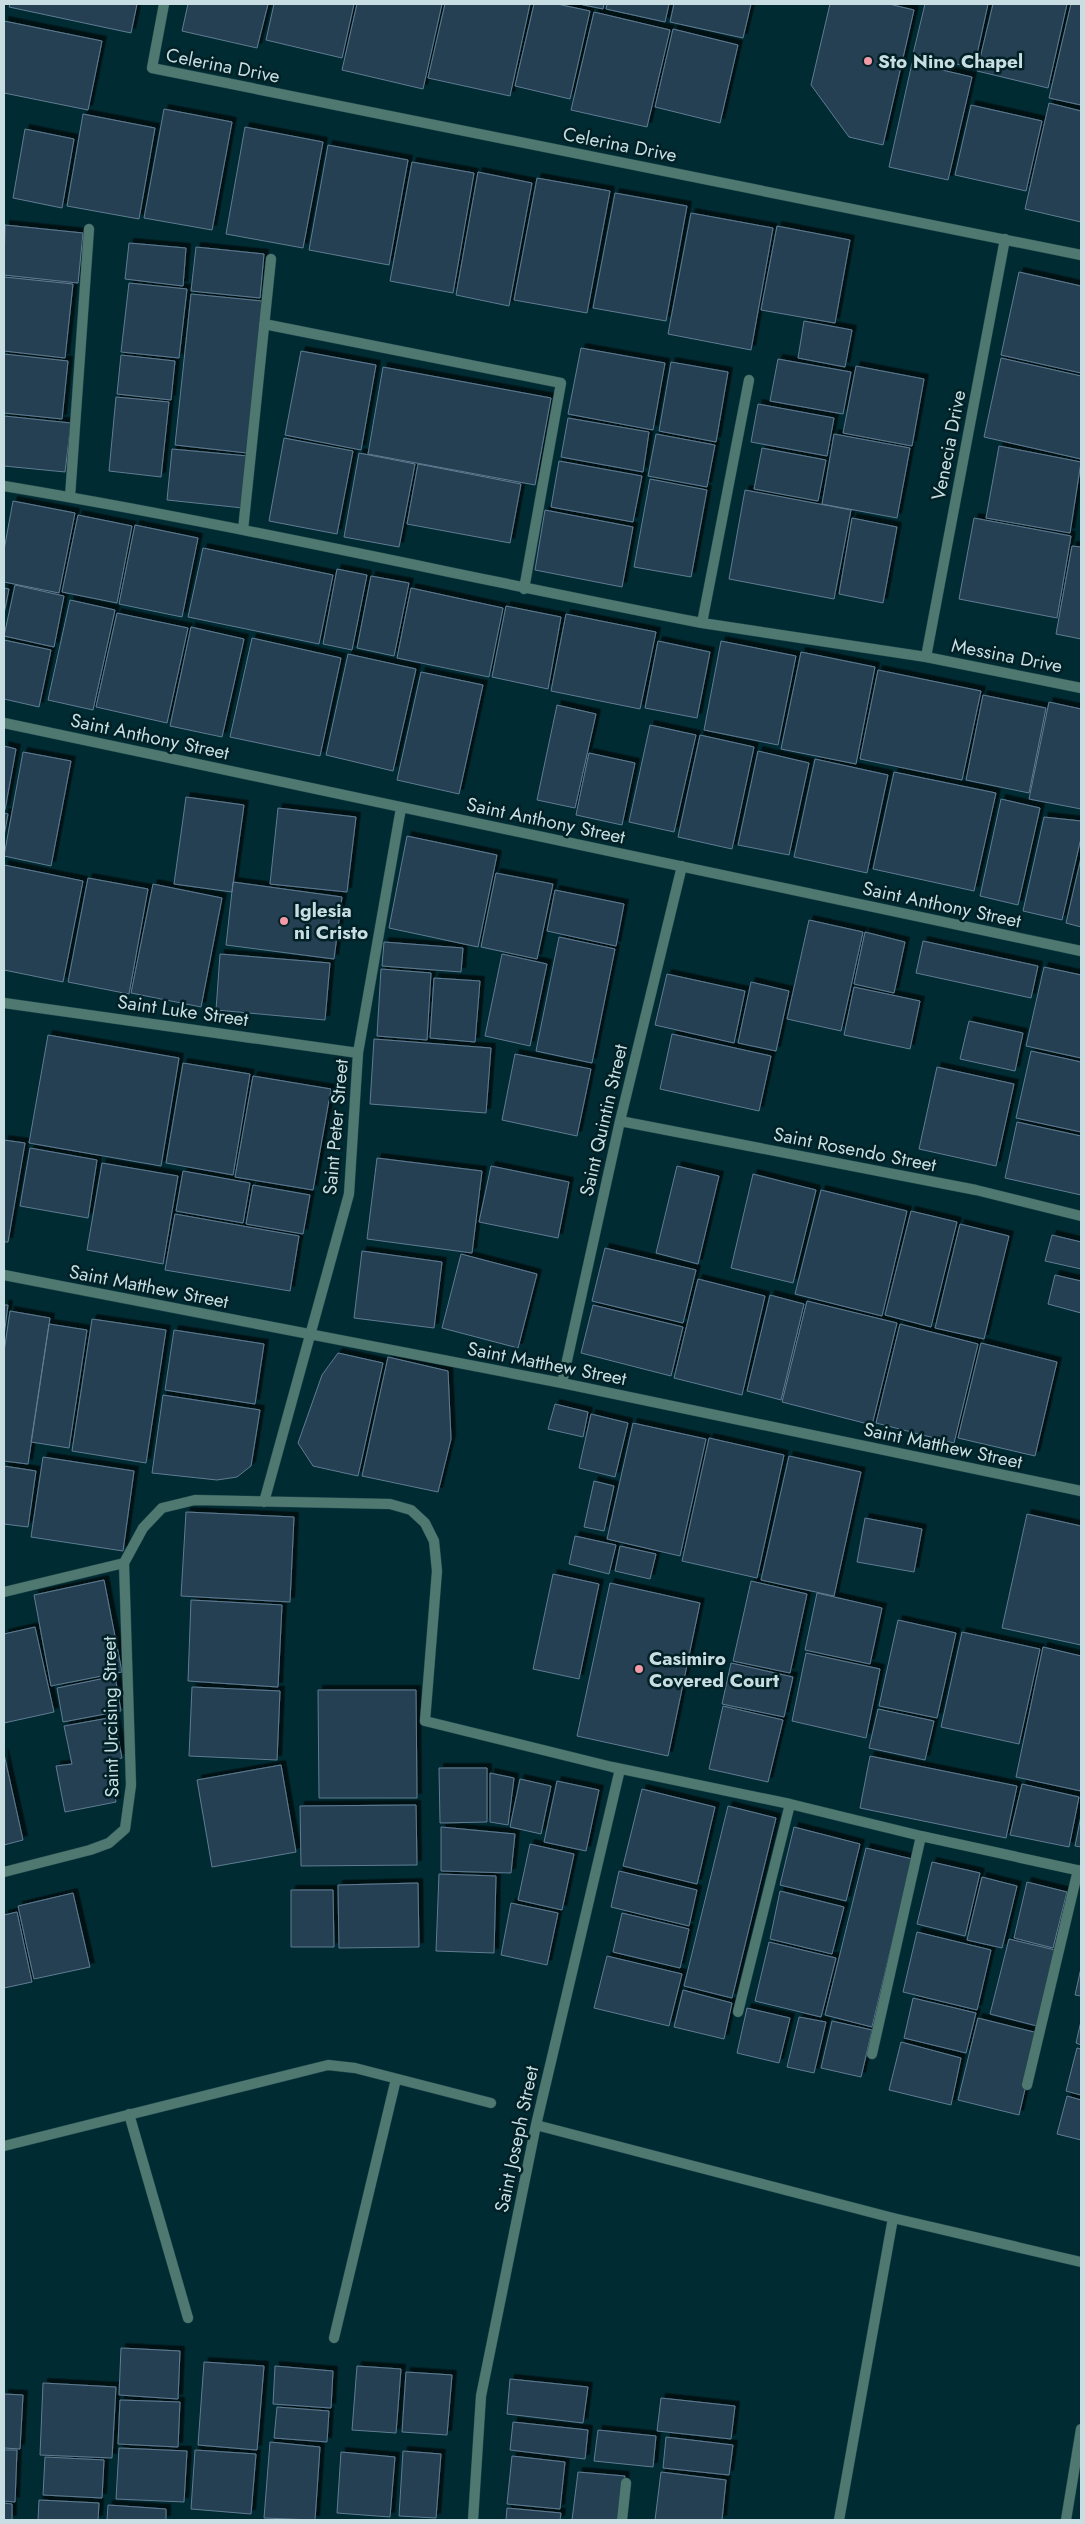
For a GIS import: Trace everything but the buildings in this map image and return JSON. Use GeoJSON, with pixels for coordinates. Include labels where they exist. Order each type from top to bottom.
{"type":"FeatureCollection","features":[{"type":"Feature","properties":{"kind":"street","name":"Celerina Drive"},"geometry":{"type":"LineString","coordinates":[[164,4],[152,68],[1081,255]]}},
{"type":"Feature","properties":{"kind":"street"},"geometry":{"type":"LineString","coordinates":[[70,497],[89,229]]}},
{"type":"Feature","properties":{"kind":"street","name":"Venecia Drive"},"geometry":{"type":"LineString","coordinates":[[926,657],[1005,239]]}},
{"type":"Feature","properties":{"kind":"street"},"geometry":{"type":"LineString","coordinates":[[243,530],[271,259]]}},
{"type":"Feature","properties":{"kind":"street"},"geometry":{"type":"LineString","coordinates":[[264,324],[561,383],[524,589]]}},
{"type":"Feature","properties":{"kind":"street"},"geometry":{"type":"LineString","coordinates":[[702,623],[749,380]]}},
{"type":"Feature","properties":{"kind":"street","name":"Messina Drive"},"geometry":{"type":"LineString","coordinates":[[4,486],[243,530],[524,589],[702,623],[926,657],[1081,688]]}},
{"type":"Feature","properties":{"kind":"street","name":"Saint Anthony Street"},"geometry":{"type":"LineString","coordinates":[[4,723],[1081,951]]}},
{"type":"Feature","properties":{"kind":"street","name":"Saint Peter Street"},"geometry":{"type":"LineString","coordinates":[[264,1502],[350,1194],[358,1053],[401,808]]}},
{"type":"Feature","properties":{"kind":"street","name":"Saint Quintin Street"},"geometry":{"type":"LineString","coordinates":[[562,1383],[620,1121],[682,866]]}},
{"type":"Feature","properties":{"kind":"street","name":"Saint Luke Street"},"geometry":{"type":"LineString","coordinates":[[4,1002],[358,1053]]}},
{"type":"Feature","properties":{"kind":"street","name":"Saint Rosendo Street"},"geometry":{"type":"LineString","coordinates":[[620,1121],[976,1190],[1081,1216]]}},
{"type":"Feature","properties":{"kind":"street","name":"Saint Matthew Street"},"geometry":{"type":"LineString","coordinates":[[4,1276],[562,1383],[1081,1491]]}},
{"type":"Feature","properties":{"kind":"street"},"geometry":{"type":"LineString","coordinates":[[4,1592],[124,1563],[143,1528],[162,1508],[195,1500],[390,1504],[411,1510],[425,1523],[434,1541],[437,1571],[425,1721],[620,1769],[790,1804],[921,1836],[1080,1871],[1027,2085]]}},
{"type":"Feature","properties":{"kind":"street","name":"Saint Urcising Street"},"geometry":{"type":"LineString","coordinates":[[4,1872],[90,1850],[109,1843],[125,1829],[131,1785],[124,1563]]}},
{"type":"Feature","properties":{"kind":"street","name":"Saint Joseph Street"},"geometry":{"type":"LineString","coordinates":[[473,2520],[481,2396],[536,2125],[620,1769]]}},
{"type":"Feature","properties":{"kind":"street"},"geometry":{"type":"LineString","coordinates":[[738,2012],[790,1804]]}},
{"type":"Feature","properties":{"kind":"street"},"geometry":{"type":"LineString","coordinates":[[872,2054],[921,1836]]}},
{"type":"Feature","properties":{"kind":"street"},"geometry":{"type":"LineString","coordinates":[[4,2146],[328,2065],[355,2068],[491,2103]]}},
{"type":"Feature","properties":{"kind":"street"},"geometry":{"type":"LineString","coordinates":[[334,2338],[396,2080]]}},
{"type":"Feature","properties":{"kind":"street"},"geometry":{"type":"LineString","coordinates":[[130,2114],[188,2318]]}},
{"type":"Feature","properties":{"kind":"street"},"geometry":{"type":"LineString","coordinates":[[536,2125],[892,2218],[1081,2262]]}},
{"type":"Feature","properties":{"kind":"street"},"geometry":{"type":"LineString","coordinates":[[839,2520],[892,2218]]}},
{"type":"Feature","properties":{"kind":"street"},"geometry":{"type":"LineString","coordinates":[[1066,2520],[1081,2429]]}},
{"type":"Feature","properties":{"kind":"street"},"geometry":{"type":"LineString","coordinates":[[622,2520],[626,2484]]}},
{"type":"Feature","properties":{"kind":"place","name":"Sto Nino Chapel"},"geometry":{"type":"Point","coordinates":[868,61]}},
{"type":"Feature","properties":{"kind":"place","name":"Iglesia ni Cristo"},"geometry":{"type":"Point","coordinates":[284,921]}},
{"type":"Feature","properties":{"kind":"place","name":"Casimiro Covered Court"},"geometry":{"type":"Point","coordinates":[639,1669]}}]}
